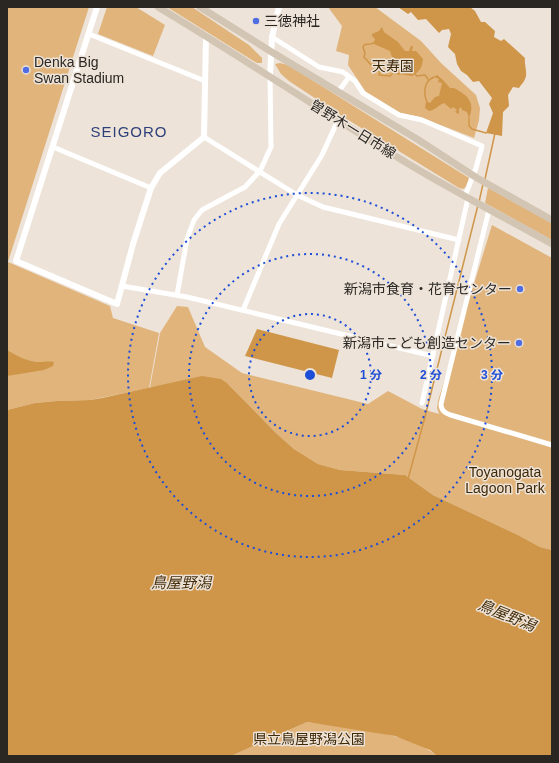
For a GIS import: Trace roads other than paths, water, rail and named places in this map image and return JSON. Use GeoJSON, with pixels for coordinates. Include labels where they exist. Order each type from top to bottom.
{"type":"FeatureCollection","features":[{"type":"Feature","properties":{"kind":"main road","name":"曽野木一日市線"},"geometry":{"type":"LineString","coordinates":[[158,7],[402,160],[487,209],[552,244]]}},
{"type":"Feature","properties":{"kind":"main road","name":"曽野木一日市線"},"geometry":{"type":"LineString","coordinates":[[202,8],[270,51],[417,139],[475,177],[552,220]]}},
{"type":"Feature","properties":{"kind":"street"},"geometry":{"type":"LineString","coordinates":[[97,7],[16,261],[117,304],[133,244],[151,188],[160,173],[189,151],[204,137],[206,36]]}},
{"type":"Feature","properties":{"kind":"street"},"geometry":{"type":"LineString","coordinates":[[177,295],[187,239],[194,220],[202,210],[245,187],[260,171],[271,147],[270,51],[279,7]]}},
{"type":"Feature","properties":{"kind":"street"},"geometry":{"type":"LineString","coordinates":[[88,34],[205,81]]}},
{"type":"Feature","properties":{"kind":"street"},"geometry":{"type":"LineString","coordinates":[[272,37],[319,67],[343,72],[355,81],[363,93],[399,115],[422,120],[482,146],[475,177],[468,198],[422,403]]}},
{"type":"Feature","properties":{"kind":"street"},"geometry":{"type":"LineString","coordinates":[[338,92],[349,77]]}},
{"type":"Feature","properties":{"kind":"street"},"geometry":{"type":"LineString","coordinates":[[243,310],[279,224],[322,155],[338,120]]}},
{"type":"Feature","properties":{"kind":"street"},"geometry":{"type":"LineString","coordinates":[[204,137],[298,195],[323,207],[459,240]]}},
{"type":"Feature","properties":{"kind":"street"},"geometry":{"type":"LineString","coordinates":[[53,147],[151,188]]}},
{"type":"Feature","properties":{"kind":"street"},"geometry":{"type":"LineString","coordinates":[[487,209],[441,409],[444,413],[552,445]]}},
{"type":"Feature","properties":{"kind":"street"},"geometry":{"type":"LineString","coordinates":[[122,286],[177,295],[433,356]]}},
{"type":"Feature","properties":{"kind":"water"},"geometry":{"type":"Polygon","coordinates":[[[398,7],[470,7],[475,11],[481,22],[485,22],[495,31],[494,37],[501,41],[504,39],[525,58],[526,77],[519,88],[513,87],[508,95],[509,106],[503,112],[502,136],[486,133],[493,113],[489,104],[492,98],[479,81],[473,82],[461,71],[457,64],[455,54],[448,47],[451,34],[449,29],[442,30],[439,33],[426,19],[418,20],[411,12],[408,14],[398,7]]]}},
{"type":"Feature","properties":{"kind":"water"},"geometry":{"type":"Polygon","coordinates":[[[382,27],[384,32],[398,42],[405,51],[409,51],[411,46],[413,46],[412,51],[416,51],[423,59],[420,69],[412,76],[400,74],[392,67],[393,60],[390,51],[374,44],[368,45],[374,42],[375,39],[372,34],[379,31],[382,27]]]}},
{"type":"Feature","properties":{"kind":"water"},"geometry":{"type":"Polygon","coordinates":[[[437,75],[450,88],[454,88],[459,91],[469,100],[471,103],[471,112],[469,118],[467,112],[462,110],[461,107],[459,109],[459,114],[455,112],[457,110],[453,107],[451,109],[444,103],[429,111],[425,108],[426,102],[430,103],[435,97],[439,96],[442,83],[438,82],[439,79],[434,77],[437,75]]]}},
{"type":"Feature","properties":{"kind":"water"},"geometry":{"type":"Polygon","coordinates":[[[257,329],[339,350],[332,378],[245,356],[257,329]]]}},
{"type":"Feature","properties":{"kind":"water"},"geometry":{"type":"Polygon","coordinates":[[[7,350],[30,361],[54,362],[53,366],[44,370],[7,376],[7,350]]]}},
{"type":"Feature","properties":{"kind":"water","name":"鳥屋野潟"},"geometry":{"type":"Polygon","coordinates":[[[202,376],[221,379],[228,384],[276,433],[294,449],[318,464],[340,470],[405,475],[433,495],[540,547],[552,550],[552,756],[437,756],[430,750],[395,736],[307,722],[231,756],[7,756],[7,410],[35,403],[102,398],[202,376]]]}},
{"type":"Feature","properties":{"kind":"waterway"},"geometry":{"type":"LineString","coordinates":[[368,44],[364,45],[363,47],[365,53],[364,57],[372,66],[374,61],[377,70],[380,72],[379,75],[390,76],[393,73],[400,74]]}},
{"type":"Feature","properties":{"kind":"waterway"},"geometry":{"type":"LineString","coordinates":[[415,74],[417,76],[425,75],[428,79]]}},
{"type":"Feature","properties":{"kind":"waterway"},"geometry":{"type":"LineString","coordinates":[[427,102],[425,95],[426,84],[434,77]]}},
{"type":"Feature","properties":{"kind":"waterway"},"geometry":{"type":"LineString","coordinates":[[469,118],[469,126],[472,129],[486,133]]}},
{"type":"Feature","properties":{"kind":"waterway"},"geometry":{"type":"LineString","coordinates":[[485,179],[495,133]]}},
{"type":"Feature","properties":{"kind":"waterway"},"geometry":{"type":"LineString","coordinates":[[479,202],[483,184]]}},
{"type":"Feature","properties":{"kind":"waterway"},"geometry":{"type":"LineString","coordinates":[[408,479],[478,205]]}},
{"type":"Feature","properties":{"kind":"place","name":"三徳神社"},"geometry":{"type":"Point","coordinates":[256,21]}},
{"type":"Feature","properties":{"kind":"place","name":"Denka Big Swan Stadium"},"geometry":{"type":"Point","coordinates":[26,70]}},
{"type":"Feature","properties":{"kind":"place","name":"新潟市食育・花育センター"},"geometry":{"type":"Point","coordinates":[520,289]}},
{"type":"Feature","properties":{"kind":"place","name":"新潟市こども創造センター"},"geometry":{"type":"Point","coordinates":[519,343]}},
{"type":"Feature","properties":{"kind":"district","name":"SEIGORO"},"geometry":{"type":"Point","coordinates":[129,131]}},
{"type":"Feature","properties":{"kind":"park label","name":"天寿園"},"geometry":{"type":"Point","coordinates":[393,66]}},
{"type":"Feature","properties":{"kind":"park label","name":"Toyanogata Lagoon Park"},"geometry":{"type":"Point","coordinates":[505,480]}},
{"type":"Feature","properties":{"kind":"park label","name":"県立鳥屋野潟公園"},"geometry":{"type":"Point","coordinates":[309,739]}}]}
